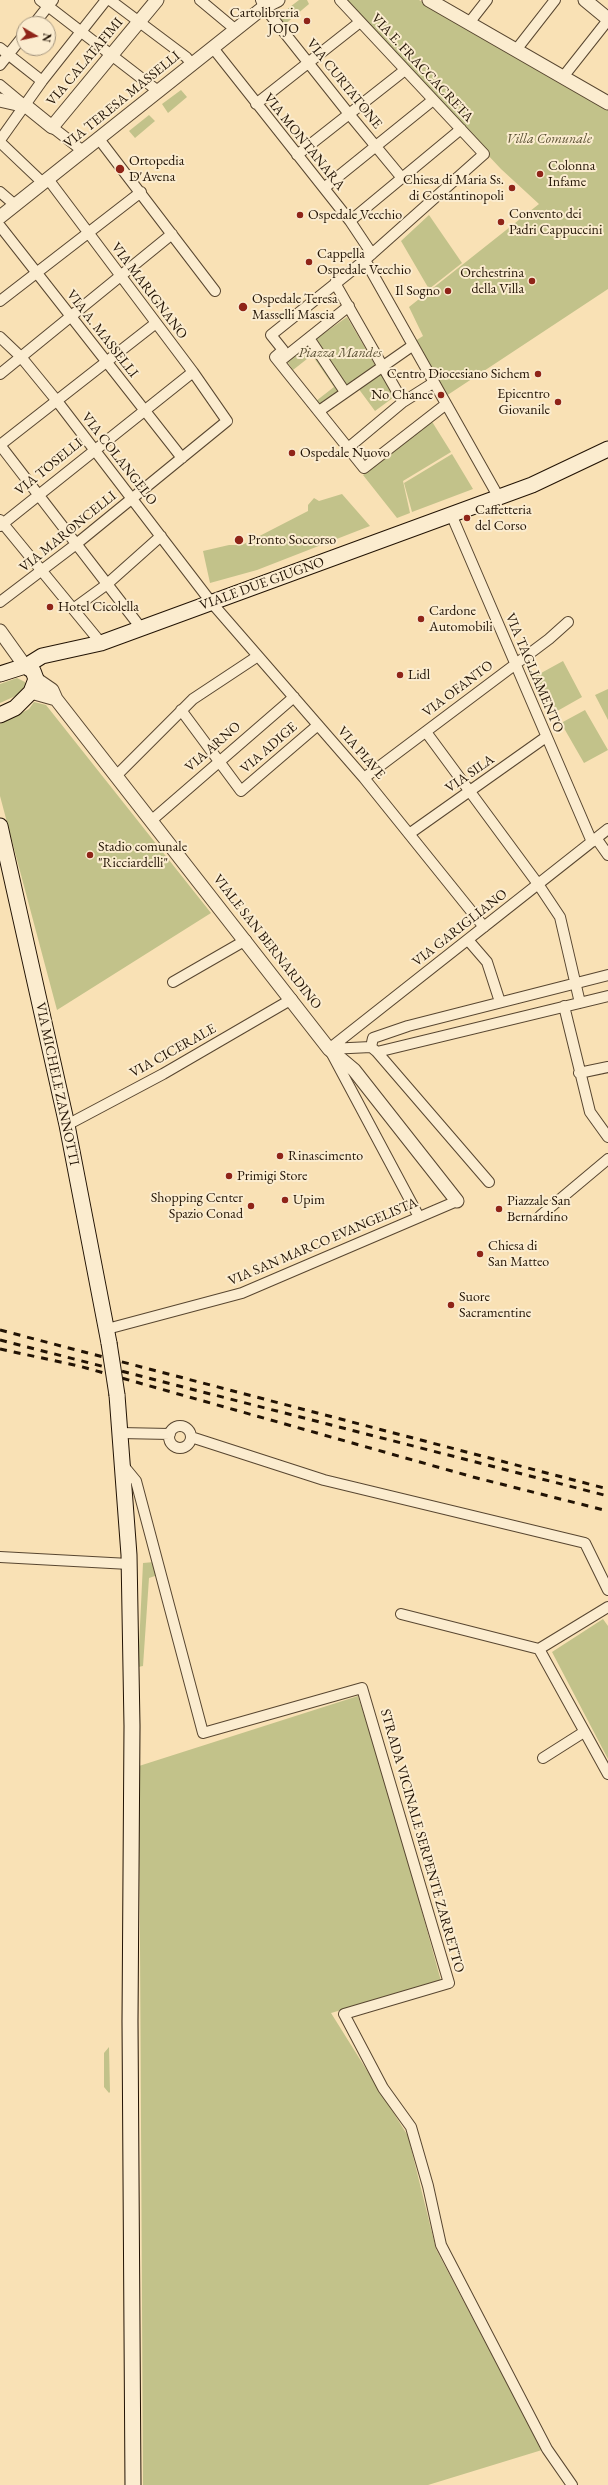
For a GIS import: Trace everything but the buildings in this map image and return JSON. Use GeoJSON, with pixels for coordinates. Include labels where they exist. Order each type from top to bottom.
{"type":"FeatureCollection","features":[{"type":"Feature","properties":{"kind":"main road","name":"VIALE DUE GIUGNO"},"geometry":{"type":"LineString","coordinates":[[31,676],[42,656],[58,654],[101,643],[498,496],[532,485],[608,449]]}},
{"type":"Feature","properties":{"kind":"main road"},"geometry":{"type":"LineString","coordinates":[[0,674],[31,676],[15,708],[0,715]]}},
{"type":"Feature","properties":{"kind":"main road","name":"VIA MICHELE ZANNOTTI"},"geometry":{"type":"LineString","coordinates":[[0,826],[67,1125],[118,1395],[129,1564],[132,1726],[130,2029],[133,2485]]}},
{"type":"Feature","properties":{"kind":"street"},"geometry":{"type":"LineString","coordinates":[[0,141],[26,106],[42,81],[106,0]]}},
{"type":"Feature","properties":{"kind":"street"},"geometry":{"type":"LineString","coordinates":[[110,0],[138,23],[186,57],[192,64]]}},
{"type":"Feature","properties":{"kind":"street","name":"VIA CALATAFIMI"},"geometry":{"type":"LineString","coordinates":[[52,127],[157,0]]}},
{"type":"Feature","properties":{"kind":"street"},"geometry":{"type":"LineString","coordinates":[[200,0],[236,30]]}},
{"type":"Feature","properties":{"kind":"street","name":"VIA TERESA MASSELLI"},"geometry":{"type":"LineString","coordinates":[[0,217],[236,30],[265,2],[278,0]]}},
{"type":"Feature","properties":{"kind":"street","name":"VIA E. FRACCACRETA"},"geometry":{"type":"LineString","coordinates":[[340,0],[484,154],[369,257]]}},
{"type":"Feature","properties":{"kind":"street"},"geometry":{"type":"LineString","coordinates":[[429,0],[608,103]]}},
{"type":"Feature","properties":{"kind":"street"},"geometry":{"type":"LineString","coordinates":[[469,23],[487,0]]}},
{"type":"Feature","properties":{"kind":"street"},"geometry":{"type":"LineString","coordinates":[[516,50],[555,0]]}},
{"type":"Feature","properties":{"kind":"street"},"geometry":{"type":"LineString","coordinates":[[563,77],[608,19],[585,0]]}},
{"type":"Feature","properties":{"kind":"street"},"geometry":{"type":"LineString","coordinates":[[39,16],[48,2],[111,55],[158,91]]}},
{"type":"Feature","properties":{"kind":"street","name":"VIA CURTATONE"},"geometry":{"type":"LineString","coordinates":[[265,2],[349,114],[402,178]]}},
{"type":"Feature","properties":{"kind":"street"},"geometry":{"type":"LineString","coordinates":[[256,104],[308,61],[360,22]]}},
{"type":"Feature","properties":{"kind":"street"},"geometry":{"type":"LineString","coordinates":[[0,65],[4,52],[16,42]]}},
{"type":"Feature","properties":{"kind":"street","name":"VIA MONTANARA"},"geometry":{"type":"LineString","coordinates":[[213,48],[350,221],[412,346],[498,496]]}},
{"type":"Feature","properties":{"kind":"street"},"geometry":{"type":"LineString","coordinates":[[4,52],[42,81]]}},
{"type":"Feature","properties":{"kind":"street"},"geometry":{"type":"LineString","coordinates":[[297,155],[405,70]]}},
{"type":"Feature","properties":{"kind":"street"},"geometry":{"type":"LineString","coordinates":[[0,85],[83,151]]}},
{"type":"Feature","properties":{"kind":"street"},"geometry":{"type":"LineString","coordinates":[[0,100],[26,106]]}},
{"type":"Feature","properties":{"kind":"street"},"geometry":{"type":"LineString","coordinates":[[324,188],[433,100]]}},
{"type":"Feature","properties":{"kind":"street"},"geometry":{"type":"LineString","coordinates":[[350,221],[461,129]]}},
{"type":"Feature","properties":{"kind":"street"},"geometry":{"type":"LineString","coordinates":[[99,139],[141,192],[215,291]]}},
{"type":"Feature","properties":{"kind":"street","name":"VIA MARIGNANO"},"geometry":{"type":"LineString","coordinates":[[0,141],[45,181],[88,233],[193,372],[227,421]]}},
{"type":"Feature","properties":{"kind":"street"},"geometry":{"type":"LineString","coordinates":[[0,192],[15,205]]}},
{"type":"Feature","properties":{"kind":"street"},"geometry":{"type":"LineString","coordinates":[[0,301],[35,272],[141,192]]}},
{"type":"Feature","properties":{"kind":"street","name":"VIA A. MASSELLI"},"geometry":{"type":"LineString","coordinates":[[0,226],[182,458]]}},
{"type":"Feature","properties":{"kind":"street"},"geometry":{"type":"LineString","coordinates":[[0,374],[71,318],[172,234]]}},
{"type":"Feature","properties":{"kind":"street"},"geometry":{"type":"LineString","coordinates":[[369,257],[271,335],[282,350],[275,357],[280,361],[364,468],[445,405]]}},
{"type":"Feature","properties":{"kind":"street"},"geometry":{"type":"LineString","coordinates":[[335,283],[403,402]]}},
{"type":"Feature","properties":{"kind":"street"},"geometry":{"type":"LineString","coordinates":[[280,361],[349,306]]}},
{"type":"Feature","properties":{"kind":"street"},"geometry":{"type":"LineString","coordinates":[[141,628],[75,545],[0,445],[156,323]]}},
{"type":"Feature","properties":{"kind":"street","name":"VIA COLANGELO"},"geometry":{"type":"LineString","coordinates":[[0,337],[21,357],[57,401],[211,602]]}},
{"type":"Feature","properties":{"kind":"street"},"geometry":{"type":"LineString","coordinates":[[309,338],[345,392]]}},
{"type":"Feature","properties":{"kind":"street"},"geometry":{"type":"LineString","coordinates":[[319,411],[382,364],[412,346]]}},
{"type":"Feature","properties":{"kind":"street","name":"VIA TOSELLI"},"geometry":{"type":"LineString","coordinates":[[1,523],[144,409],[193,372]]}},
{"type":"Feature","properties":{"kind":"street"},"geometry":{"type":"LineString","coordinates":[[348,448],[403,402],[433,383]]}},
{"type":"Feature","properties":{"kind":"street","name":"VIA MARONCELLI"},"geometry":{"type":"LineString","coordinates":[[0,602],[75,545],[227,421]]}},
{"type":"Feature","properties":{"kind":"street","name":"VIA TAGLIAMENTO"},"geometry":{"type":"LineString","coordinates":[[451,514],[546,737],[594,840],[608,855]]}},
{"type":"Feature","properties":{"kind":"street"},"geometry":{"type":"LineString","coordinates":[[1,523],[101,643]]}},
{"type":"Feature","properties":{"kind":"street"},"geometry":{"type":"LineString","coordinates":[[73,609],[106,584],[161,536]]}},
{"type":"Feature","properties":{"kind":"street","name":"VIA PIAVE"},"geometry":{"type":"LineString","coordinates":[[211,602],[364,778],[484,927]]}},
{"type":"Feature","properties":{"kind":"street","name":"VIA OFANTO"},"geometry":{"type":"LineString","coordinates":[[364,778],[549,639],[568,622]]}},
{"type":"Feature","properties":{"kind":"street"},"geometry":{"type":"LineString","coordinates":[[0,631],[31,676]]}},
{"type":"Feature","properties":{"kind":"street"},"geometry":{"type":"LineString","coordinates":[[117,775],[193,699],[258,656]]}},
{"type":"Feature","properties":{"kind":"street","name":"VIALE SAN BERNARDINO"},"geometry":{"type":"LineString","coordinates":[[31,676],[56,699],[246,940],[329,1049],[354,1070],[457,1201]]}},
{"type":"Feature","properties":{"kind":"street","name":"VIA ARNO"},"geometry":{"type":"LineString","coordinates":[[152,820],[218,760],[294,697]]}},
{"type":"Feature","properties":{"kind":"street","name":"VIA ADIGE"},"geometry":{"type":"LineString","coordinates":[[181,710],[241,790],[318,725]]}},
{"type":"Feature","properties":{"kind":"street"},"geometry":{"type":"LineString","coordinates":[[426,732],[539,885],[560,917],[580,1003]]}},
{"type":"Feature","properties":{"kind":"street","name":"VIA SILA"},"geometry":{"type":"LineString","coordinates":[[409,834],[546,737]]}},
{"type":"Feature","properties":{"kind":"street","name":"VIA GARIGLIANO"},"geometry":{"type":"LineString","coordinates":[[329,1049],[539,885],[608,829]]}},
{"type":"Feature","properties":{"kind":"street"},"geometry":{"type":"LineString","coordinates":[[172,982],[246,940]]}},
{"type":"Feature","properties":{"kind":"street"},"geometry":{"type":"LineString","coordinates":[[468,940],[487,962],[500,1002]]}},
{"type":"Feature","properties":{"kind":"street"},"geometry":{"type":"LineString","coordinates":[[489,1182],[374,1049],[373,1038],[408,1026],[608,975]]}},
{"type":"Feature","properties":{"kind":"street"},"geometry":{"type":"LineString","coordinates":[[419,1218],[329,1049],[374,1049],[608,996]]}},
{"type":"Feature","properties":{"kind":"street","name":"VIA CICERALE"},"geometry":{"type":"LineString","coordinates":[[67,1125],[163,1074],[292,999]]}},
{"type":"Feature","properties":{"kind":"street"},"geometry":{"type":"LineString","coordinates":[[564,1006],[579,1073],[590,1112],[608,1136]]}},
{"type":"Feature","properties":{"kind":"street"},"geometry":{"type":"LineString","coordinates":[[579,1073],[608,1067]]}},
{"type":"Feature","properties":{"kind":"street"},"geometry":{"type":"LineString","coordinates":[[540,1216],[608,1159]]}},
{"type":"Feature","properties":{"kind":"street","name":"VIA SAN MARCO EVANGELISTA"},"geometry":{"type":"LineString","coordinates":[[108,1336],[242,1293],[457,1201]]}},
{"type":"Feature","properties":{"kind":"street"},"geometry":{"type":"LineString","coordinates":[[120,1433],[170,1434],[177,1426],[184,1426],[189,1431],[191,1437],[188,1444],[179,1447],[173,1444],[170,1434]]}},
{"type":"Feature","properties":{"kind":"street"},"geometry":{"type":"LineString","coordinates":[[191,1437],[324,1480],[585,1543],[608,1590]]}},
{"type":"Feature","properties":{"kind":"street","name":"STRADA VICINALE SERPENTE ZARRETTO"},"geometry":{"type":"LineString","coordinates":[[122,1464],[136,1481],[203,1733],[362,1688],[449,1983],[344,2014],[383,2088],[411,2127],[428,2186],[441,2245],[547,2450],[572,2485]]}},
{"type":"Feature","properties":{"kind":"street"},"geometry":{"type":"LineString","coordinates":[[0,1557],[129,1564]]}},
{"type":"Feature","properties":{"kind":"street"},"geometry":{"type":"LineString","coordinates":[[402,1614],[539,1649],[608,1607]]}},
{"type":"Feature","properties":{"kind":"street"},"geometry":{"type":"LineString","coordinates":[[539,1649],[608,1774]]}},
{"type":"Feature","properties":{"kind":"street"},"geometry":{"type":"LineString","coordinates":[[543,1758],[584,1732]]}},
{"type":"Feature","properties":{"kind":"green space"},"geometry":{"type":"Polygon","coordinates":[[[299,0],[307,0],[309,4],[283,26],[277,17],[299,0]]]}},
{"type":"Feature","properties":{"kind":"green space","name":"Villa Comunale"},"geometry":{"type":"Polygon","coordinates":[[[342,0],[419,0],[608,110],[608,289],[443,398],[412,343],[423,336],[409,307],[539,204],[501,169],[342,0]]]}},
{"type":"Feature","properties":{"kind":"green space"},"geometry":{"type":"Polygon","coordinates":[[[181,90],[187,97],[168,113],[162,104],[181,90]]]}},
{"type":"Feature","properties":{"kind":"green space"},"geometry":{"type":"Polygon","coordinates":[[[149,115],[155,121],[135,138],[129,131],[149,115]]]}},
{"type":"Feature","properties":{"kind":"green space"},"geometry":{"type":"Polygon","coordinates":[[[429,215],[462,263],[429,289],[401,241],[429,215]]]}},
{"type":"Feature","properties":{"kind":"green space","name":"Piazza Mandes"},"geometry":{"type":"Polygon","coordinates":[[[347,317],[394,397],[375,411],[358,388],[325,412],[316,401],[334,387],[312,355],[293,370],[286,360],[347,317]]]}},
{"type":"Feature","properties":{"kind":"green space"},"geometry":{"type":"Polygon","coordinates":[[[431,420],[451,452],[403,481],[410,513],[397,518],[363,475],[431,420]]]}},
{"type":"Feature","properties":{"kind":"green space"},"geometry":{"type":"Polygon","coordinates":[[[452,454],[473,489],[412,512],[404,483],[452,454]]]}},
{"type":"Feature","properties":{"kind":"green space"},"geometry":{"type":"Polygon","coordinates":[[[342,494],[370,526],[257,570],[210,583],[203,551],[229,545],[242,545],[308,511],[308,505],[314,498],[319,501],[342,494]]]}},
{"type":"Feature","properties":{"kind":"green space"},"geometry":{"type":"Polygon","coordinates":[[[563,661],[582,697],[552,714],[532,678],[563,661]]]}},
{"type":"Feature","properties":{"kind":"green space"},"geometry":{"type":"Polygon","coordinates":[[[17,678],[25,682],[26,686],[22,693],[0,703],[0,684],[17,678]]]}},
{"type":"Feature","properties":{"kind":"green space"},"geometry":{"type":"Polygon","coordinates":[[[608,689],[608,720],[595,695],[608,689]]]}},
{"type":"Feature","properties":{"kind":"green space","name":"Stadio comunale \"Ricciardelli\""},"geometry":{"type":"Polygon","coordinates":[[[34,702],[46,705],[211,913],[57,1010],[0,796],[0,724],[29,709],[34,702]]]}},
{"type":"Feature","properties":{"kind":"green space"},"geometry":{"type":"Polygon","coordinates":[[[585,710],[608,750],[584,763],[561,723],[585,710]]]}},
{"type":"Feature","properties":{"kind":"green space"},"geometry":{"type":"Polygon","coordinates":[[[154,1562],[158,1575],[149,1578],[143,1666],[138,1667],[143,1563],[154,1562]]]}},
{"type":"Feature","properties":{"kind":"green space"},"geometry":{"type":"Polygon","coordinates":[[[603,1619],[608,1626],[608,1759],[552,1652],[603,1619]]]}},
{"type":"Feature","properties":{"kind":"green space"},"geometry":{"type":"Polygon","coordinates":[[[358,1696],[392,1803],[441,1981],[331,2013],[408,2136],[436,2249],[542,2450],[428,2485],[143,2485],[139,1766],[358,1696]]]}},
{"type":"Feature","properties":{"kind":"green space"},"geometry":{"type":"Polygon","coordinates":[[[109,2047],[109,2093],[104,2087],[104,2053],[109,2047]]]}},
{"type":"Feature","properties":{"kind":"railway"},"geometry":{"type":"LineString","coordinates":[[0,1330],[608,1489]]}},
{"type":"Feature","properties":{"kind":"railway"},"geometry":{"type":"LineString","coordinates":[[0,1340],[608,1496]]}},
{"type":"Feature","properties":{"kind":"railway"},"geometry":{"type":"LineString","coordinates":[[0,1349],[79,1366],[473,1477],[608,1511]]}},
{"type":"Feature","properties":{"kind":"place","name":"Cartolibreria JOJO"},"geometry":{"type":"Point","coordinates":[307,21]}},
{"type":"Feature","properties":{"kind":"place","name":"Ortopedia D'Avena"},"geometry":{"type":"Point","coordinates":[120,169]}},
{"type":"Feature","properties":{"kind":"place","name":"Colonna Infame"},"geometry":{"type":"Point","coordinates":[540,174]}},
{"type":"Feature","properties":{"kind":"place","name":"Chiesa di Maria Ss. di Costantinopoli"},"geometry":{"type":"Point","coordinates":[512,188]}},
{"type":"Feature","properties":{"kind":"place","name":"Ospedale Vecchio"},"geometry":{"type":"Point","coordinates":[300,215]}},
{"type":"Feature","properties":{"kind":"place","name":"Convento dei Padri Cappuccini"},"geometry":{"type":"Point","coordinates":[501,222]}},
{"type":"Feature","properties":{"kind":"place","name":"Cappella Ospedale Vecchio"},"geometry":{"type":"Point","coordinates":[309,262]}},
{"type":"Feature","properties":{"kind":"place","name":"Orchestrina della Villa"},"geometry":{"type":"Point","coordinates":[532,281]}},
{"type":"Feature","properties":{"kind":"place","name":"Il Sogno"},"geometry":{"type":"Point","coordinates":[448,291]}},
{"type":"Feature","properties":{"kind":"place","name":"Ospedale Teresa Masselli Mascia"},"geometry":{"type":"Point","coordinates":[243,307]}},
{"type":"Feature","properties":{"kind":"place","name":"Centro Diocesiano Sichem"},"geometry":{"type":"Point","coordinates":[538,374]}},
{"type":"Feature","properties":{"kind":"place","name":"No Chance"},"geometry":{"type":"Point","coordinates":[441,395]}},
{"type":"Feature","properties":{"kind":"place","name":"Epicentro Giovanile"},"geometry":{"type":"Point","coordinates":[558,402]}},
{"type":"Feature","properties":{"kind":"place","name":"Ospedale Nuovo"},"geometry":{"type":"Point","coordinates":[292,453]}},
{"type":"Feature","properties":{"kind":"place","name":"Caffetteria del Corso"},"geometry":{"type":"Point","coordinates":[467,518]}},
{"type":"Feature","properties":{"kind":"place","name":"Pronto Soccorso"},"geometry":{"type":"Point","coordinates":[239,540]}},
{"type":"Feature","properties":{"kind":"place","name":"Hotel Cicolella"},"geometry":{"type":"Point","coordinates":[50,607]}},
{"type":"Feature","properties":{"kind":"place","name":"Cardone Automobili"},"geometry":{"type":"Point","coordinates":[421,619]}},
{"type":"Feature","properties":{"kind":"place","name":"Lidl"},"geometry":{"type":"Point","coordinates":[400,675]}},
{"type":"Feature","properties":{"kind":"place","name":"Stadio comunale \"Ricciardelli\""},"geometry":{"type":"Point","coordinates":[90,855]}},
{"type":"Feature","properties":{"kind":"place","name":"Rinascimento"},"geometry":{"type":"Point","coordinates":[280,1156]}},
{"type":"Feature","properties":{"kind":"place","name":"Primigi Store"},"geometry":{"type":"Point","coordinates":[229,1176]}},
{"type":"Feature","properties":{"kind":"place","name":"Upim"},"geometry":{"type":"Point","coordinates":[285,1200]}},
{"type":"Feature","properties":{"kind":"place","name":"Shopping Center Spazio Conad"},"geometry":{"type":"Point","coordinates":[251,1206]}},
{"type":"Feature","properties":{"kind":"place","name":"Piazzale San Bernardino"},"geometry":{"type":"Point","coordinates":[499,1209]}},
{"type":"Feature","properties":{"kind":"place","name":"Chiesa di San Matteo"},"geometry":{"type":"Point","coordinates":[480,1254]}},
{"type":"Feature","properties":{"kind":"place","name":"Suore Sacramentine"},"geometry":{"type":"Point","coordinates":[451,1305]}}]}
